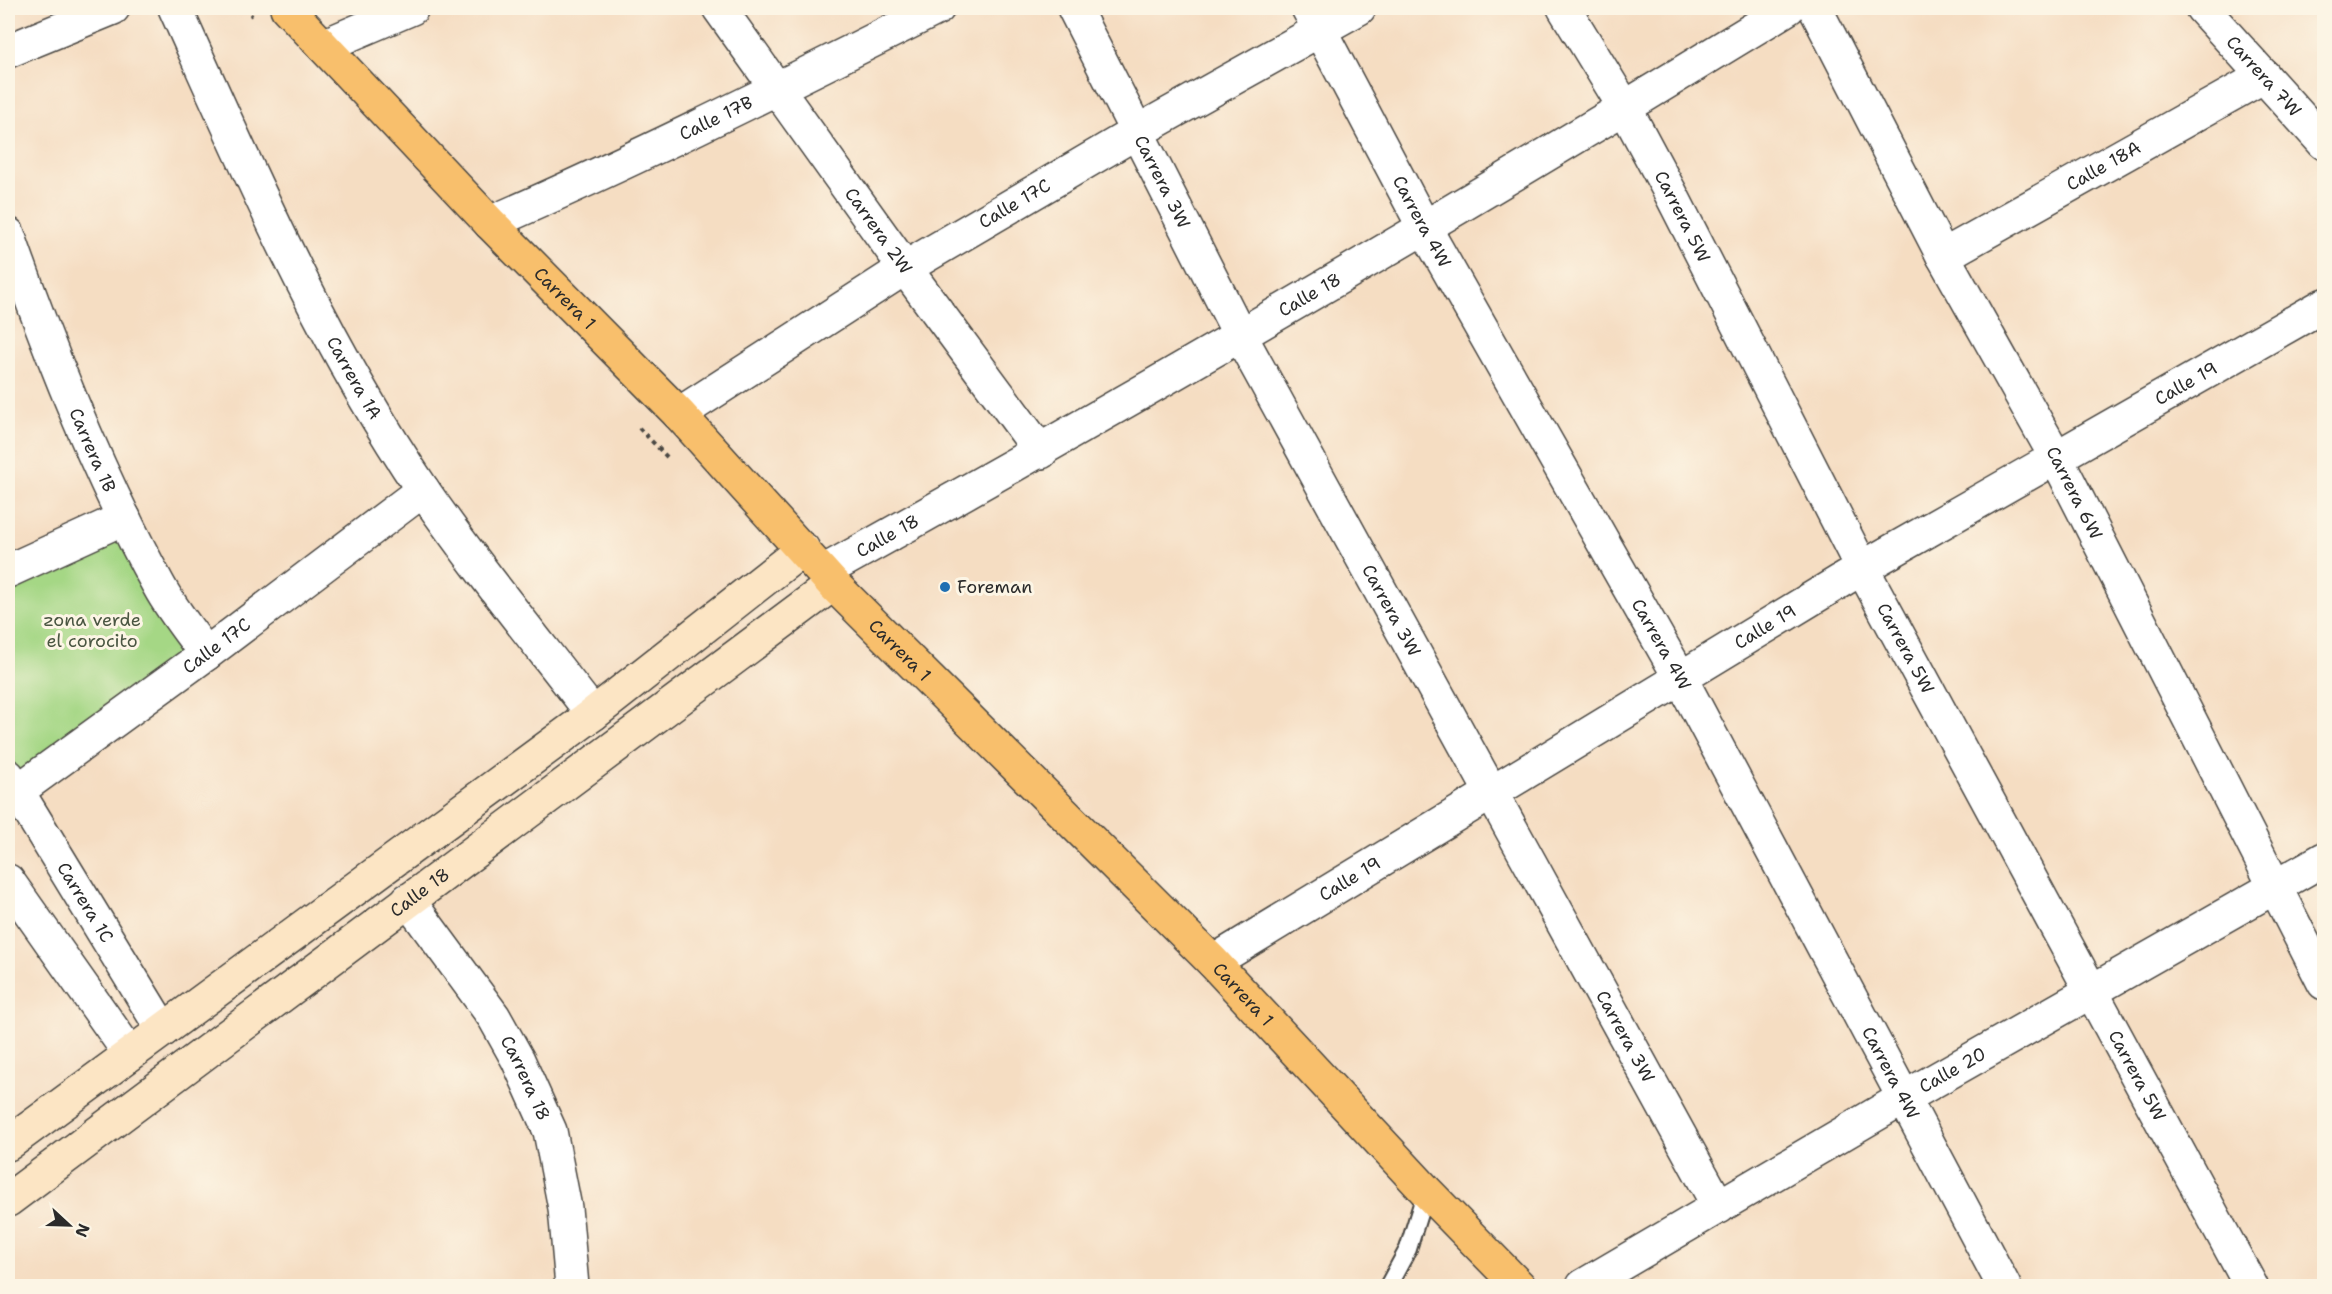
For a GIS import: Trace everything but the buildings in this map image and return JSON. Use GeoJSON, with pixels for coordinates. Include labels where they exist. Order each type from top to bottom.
{"type":"FeatureCollection","features":[{"type":"Feature","properties":{"kind":"highway","name":"Carrera 1"},"geometry":{"type":"LineString","coordinates":[[287,8],[490,223],[679,414],[820,568],[1214,962],[1426,1191],[1519,1287]]}},
{"type":"Feature","properties":{"kind":"street"},"geometry":{"type":"LineString","coordinates":[[8,51],[113,8]]}},
{"type":"Feature","properties":{"kind":"street","name":"Carrera 1A"},"geometry":{"type":"LineString","coordinates":[[175,8],[278,236],[344,361],[423,490],[593,714]]}},
{"type":"Feature","properties":{"kind":"street"},"geometry":{"type":"LineString","coordinates":[[323,46],[412,8]]}},
{"type":"Feature","properties":{"kind":"street","name":"Carrera 2W"},"geometry":{"type":"LineString","coordinates":[[719,8],[905,268],[1041,452]]}},
{"type":"Feature","properties":{"kind":"street","name":"Calle 17B"},"geometry":{"type":"LineString","coordinates":[[490,223],[561,192],[776,89],[938,8]]}},
{"type":"Feature","properties":{"kind":"street","name":"Carrera 3W"},"geometry":{"type":"LineString","coordinates":[[1074,8],[1135,133],[1241,337],[1719,1207]]}},
{"type":"Feature","properties":{"kind":"street","name":"Calle 17C"},"geometry":{"type":"LineString","coordinates":[[679,414],[905,268],[1135,133],[1313,19],[1359,8]]}},
{"type":"Feature","properties":{"kind":"street","name":"Carrera 5W"},"geometry":{"type":"LineString","coordinates":[[1564,8],[1625,108],[1862,568],[2090,994],[2251,1287]]}},
{"type":"Feature","properties":{"kind":"street","name":"Calle 18"},"geometry":{"type":"LineString","coordinates":[[8,1144],[593,714],[820,568],[1041,452],[1241,337],[1788,8]]}},
{"type":"Feature","properties":{"kind":"street","name":"Carrera 6W"},"geometry":{"type":"LineString","coordinates":[[1815,8],[1942,256],[2056,457],[2325,983]]}},
{"type":"Feature","properties":{"kind":"street","name":"Carrera 7W"},"geometry":{"type":"LineString","coordinates":[[2202,8],[2325,143]]}},
{"type":"Feature","properties":{"kind":"street","name":"Carrera 4W"},"geometry":{"type":"LineString","coordinates":[[1313,19],[1424,227],[1681,679],[1902,1099],[2004,1287]]}},
{"type":"Feature","properties":{"kind":"street","name":"Calle 18A"},"geometry":{"type":"LineString","coordinates":[[1942,256],[2265,76]]}},
{"type":"Feature","properties":{"kind":"street","name":"Carrera 1B"},"geometry":{"type":"LineString","coordinates":[[8,234],[27,290],[124,518],[160,588],[206,654]]}},
{"type":"Feature","properties":{"kind":"street","name":"Calle 19"},"geometry":{"type":"LineString","coordinates":[[1214,962],[1862,568],[2325,305]]}},
{"type":"Feature","properties":{"kind":"street","name":"Calle 17C"},"geometry":{"type":"LineString","coordinates":[[11,788],[206,654],[423,490]]}},
{"type":"Feature","properties":{"kind":"street"},"geometry":{"type":"LineString","coordinates":[[8,571],[124,518]]}},
{"type":"Feature","properties":{"kind":"street","name":"Calle 18"},"geometry":{"type":"LineString","coordinates":[[8,1200],[408,900],[820,568]]}},
{"type":"Feature","properties":{"kind":"street","name":"Carrera 1C"},"geometry":{"type":"LineString","coordinates":[[11,788],[163,1030]]}},
{"type":"Feature","properties":{"kind":"street","name":"Calle 20"},"geometry":{"type":"LineString","coordinates":[[1583,1287],[1902,1099],[2325,859]]}},
{"type":"Feature","properties":{"kind":"street"},"geometry":{"type":"LineString","coordinates":[[8,881],[130,1054]]}},
{"type":"Feature","properties":{"kind":"street","name":"Carrera 18"},"geometry":{"type":"LineString","coordinates":[[408,900],[494,1017],[518,1059],[550,1131],[565,1208],[572,1287]]}},
{"type":"Feature","properties":{"kind":"lane"},"geometry":{"type":"LineString","coordinates":[[1388,1287],[1408,1249],[1426,1191]]}},
{"type":"Feature","properties":{"kind":"green space","name":"zona verde el corocito"},"geometry":{"type":"Polygon","coordinates":[[[124,518],[206,654],[18,791],[8,774],[8,571],[124,518]]]}},
{"type":"Feature","properties":{"kind":"place","name":"Foreman"},"geometry":{"type":"Point","coordinates":[945,587]}}]}
